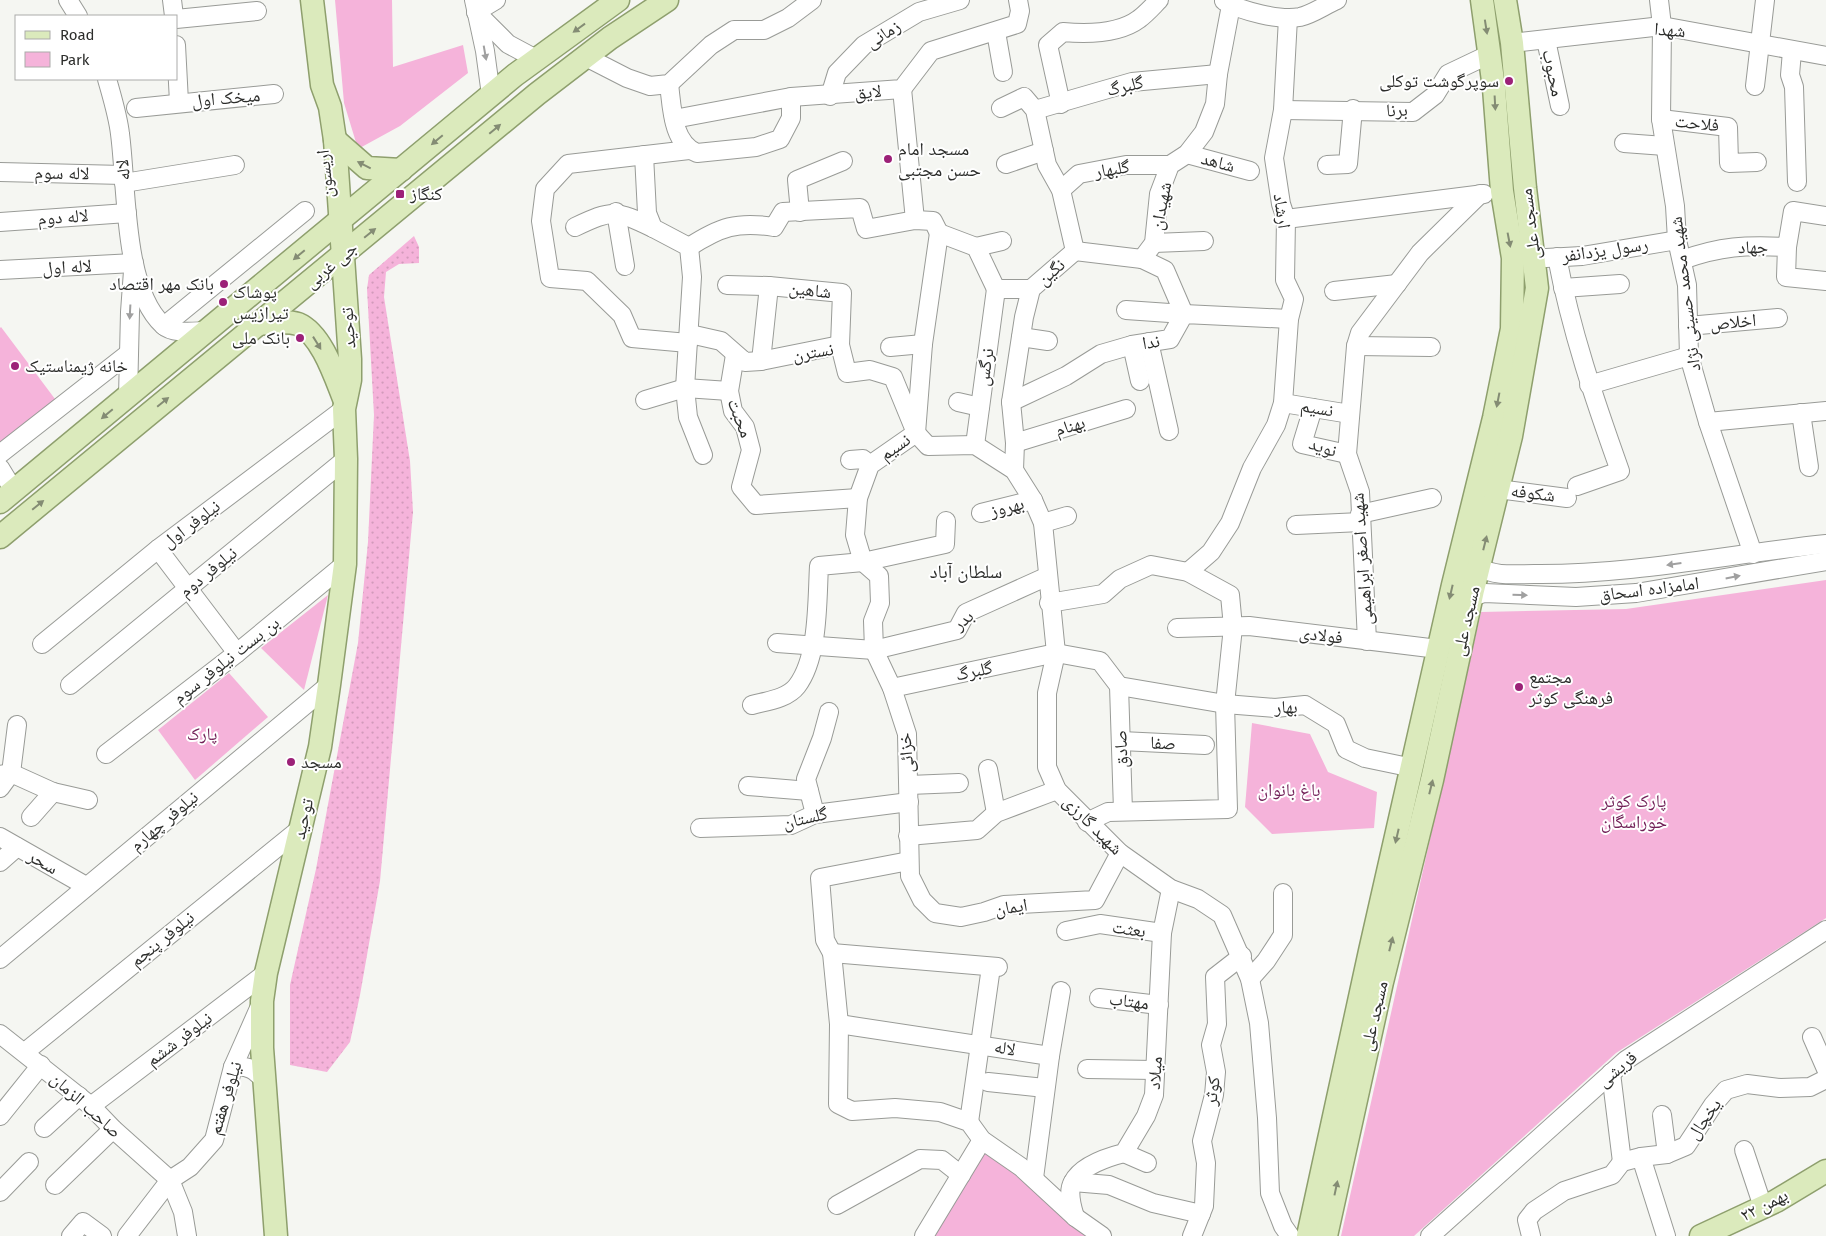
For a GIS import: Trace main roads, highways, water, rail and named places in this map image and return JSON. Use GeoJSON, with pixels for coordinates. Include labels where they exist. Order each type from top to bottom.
{"type":"FeatureCollection","features":[{"type":"Feature","properties":{"kind":"main road","name":"اریسون"},"geometry":{"type":"LineString","coordinates":[[312,0],[322,85],[330,107],[334,140],[338,259]]}},
{"type":"Feature","properties":{"kind":"main road","name":"جی غربی"},"geometry":{"type":"LineString","coordinates":[[7,497],[491,95],[536,59],[618,0]]}},
{"type":"Feature","properties":{"kind":"main road","name":"جی غربی"},"geometry":{"type":"LineString","coordinates":[[0,536],[586,56],[668,0]]}},
{"type":"Feature","properties":{"kind":"main road","name":"مسجد علی"},"geometry":{"type":"LineString","coordinates":[[1326,1236],[1413,768],[1438,649],[1494,418],[1512,329],[1513,258],[1502,191],[1490,54],[1482,0]]}},
{"type":"Feature","properties":{"kind":"main road","name":"مسجد علی"},"geometry":{"type":"LineString","coordinates":[[1308,1236],[1373,980],[1432,780],[1472,597],[1511,436],[1537,288],[1512,44],[1505,0]]}},
{"type":"Feature","properties":{"kind":"main road","name":"اریسون"},"geometry":{"type":"LineString","coordinates":[[322,85],[318,107],[336,223]]}},
{"type":"Feature","properties":{"kind":"main road"},"geometry":{"type":"LineString","coordinates":[[334,140],[367,168],[401,170]]}},
{"type":"Feature","properties":{"kind":"main road"},"geometry":{"type":"LineString","coordinates":[[1498,153],[1522,151]]}},
{"type":"Feature","properties":{"kind":"main road","name":"توحید"},"geometry":{"type":"LineString","coordinates":[[276,1236],[262,1048],[262,1001],[266,973],[320,747],[330,685],[345,564],[346,459],[344,405],[338,377],[338,259]]}},
{"type":"Feature","properties":{"kind":"main road"},"geometry":{"type":"LineString","coordinates":[[259,324],[283,322],[299,325],[312,335],[325,355],[344,405]]}},
{"type":"Feature","properties":{"kind":"main road","name":"۲۲ بهمن"},"geometry":{"type":"LineString","coordinates":[[1701,1236],[1763,1206],[1826,1171]]}},
{"type":"Feature","properties":{"kind":"main road","name":"۲۲ بهمن"},"geometry":{"type":"LineString","coordinates":[[1733,1236],[1783,1212],[1826,1187]]}},
{"type":"Feature","properties":{"kind":"place","name":"سوپرگوشت توکلی"},"geometry":{"type":"Point","coordinates":[1509,81]}},
{"type":"Feature","properties":{"kind":"place","name":"مسجد امام حسن مجتبی"},"geometry":{"type":"Point","coordinates":[888,159]}},
{"type":"Feature","properties":{"kind":"place","name":"کنگاز"},"geometry":{"type":"Point","coordinates":[400,194]}},
{"type":"Feature","properties":{"kind":"place","name":"بانک مهر اقتصاد"},"geometry":{"type":"Point","coordinates":[224,284]}},
{"type":"Feature","properties":{"kind":"place","name":"پوشاک تیرازیس"},"geometry":{"type":"Point","coordinates":[223,302]}},
{"type":"Feature","properties":{"kind":"place","name":"بانک ملی"},"geometry":{"type":"Point","coordinates":[300,338]}},
{"type":"Feature","properties":{"kind":"place","name":"خانه ژیمناستیک"},"geometry":{"type":"Point","coordinates":[15,366]}},
{"type":"Feature","properties":{"kind":"place","name":"مجتمع فرهنگی کوثر"},"geometry":{"type":"Point","coordinates":[1519,687]}},
{"type":"Feature","properties":{"kind":"place","name":"مسجد"},"geometry":{"type":"Point","coordinates":[291,762]}},
{"type":"Feature","properties":{"kind":"district","name":"سلطان آباد"},"geometry":{"type":"Point","coordinates":[966,571]}},
{"type":"Feature","properties":{"kind":"park label","name":"پارک"},"geometry":{"type":"Point","coordinates":[202,734]}},
{"type":"Feature","properties":{"kind":"park label","name":"باغ بانوان"},"geometry":{"type":"Point","coordinates":[1289,790]}},
{"type":"Feature","properties":{"kind":"park label","name":"پارک کوثر خوراسگان"},"geometry":{"type":"Point","coordinates":[1634,811]}}]}
